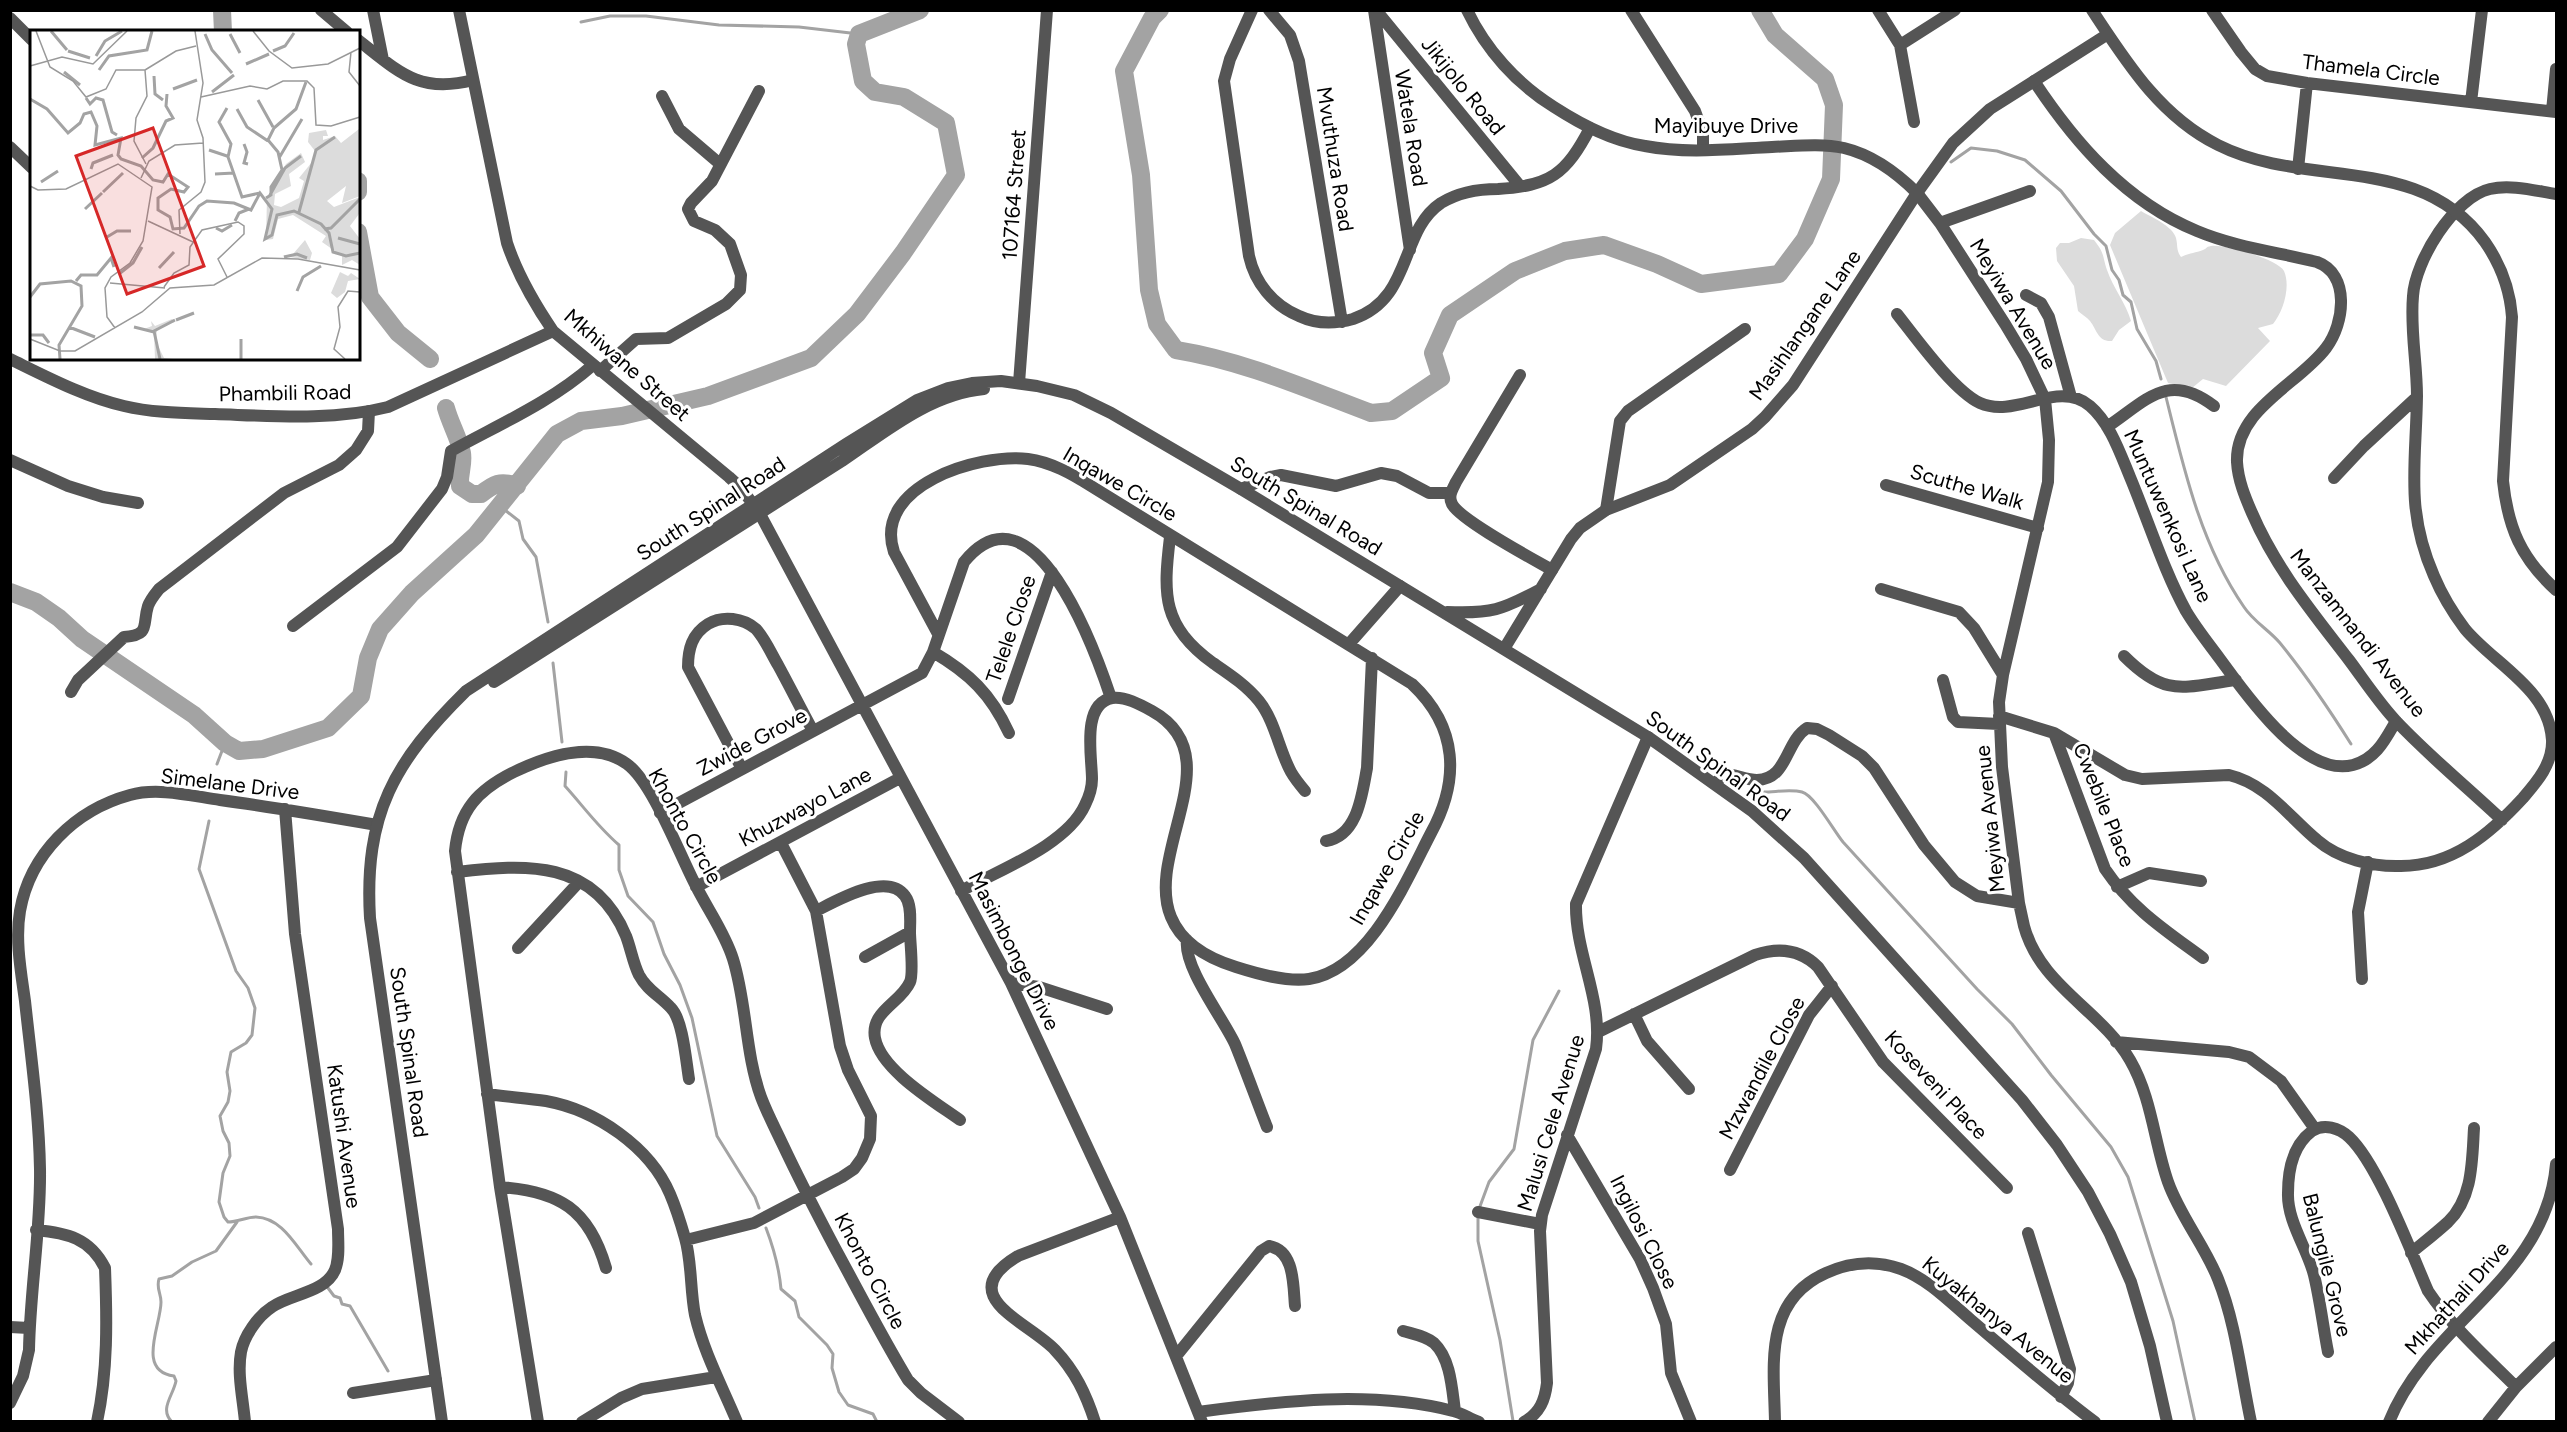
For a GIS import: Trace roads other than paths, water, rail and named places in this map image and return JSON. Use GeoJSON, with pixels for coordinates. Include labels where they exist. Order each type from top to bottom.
{"type":"FeatureCollection","features":[{"type":"Feature","properties":{"kind":"street"},"geometry":{"type":"LineString","coordinates":[[321,10],[345,30]]}},
{"type":"Feature","properties":{"kind":"street"},"geometry":{"type":"LineString","coordinates":[[373,10],[383,60]]}},
{"type":"Feature","properties":{"kind":"street","name":"Mkhiwane Street"},"geometry":{"type":"LineString","coordinates":[[459,10],[507,243],[518,274],[532,300],[553,331],[729,477],[757,509]]}},
{"type":"Feature","properties":{"kind":"street","name":"107164 Street"},"geometry":{"type":"LineString","coordinates":[[1014,383],[1047,10]]}},
{"type":"Feature","properties":{"kind":"street"},"geometry":{"type":"LineString","coordinates":[[1252,10],[1230,59],[1224,81],[1224,92],[1253,273],[1277,304],[1310,321],[1342,322],[1363,315],[1384,300],[1401,274],[1426,218],[1442,203],[1469,191],[1520,186],[1543,181],[1560,172],[1575,156],[1590,129]]}},
{"type":"Feature","properties":{"kind":"street","name":"Mvuthuza Road"},"geometry":{"type":"LineString","coordinates":[[1269,10],[1290,35],[1299,61],[1342,322]]}},
{"type":"Feature","properties":{"kind":"street","name":"Jikijolo Road"},"geometry":{"type":"LineString","coordinates":[[1375,10],[1520,186]]}},
{"type":"Feature","properties":{"kind":"street","name":"Watela Road"},"geometry":{"type":"LineString","coordinates":[[1375,10],[1410,250]]}},
{"type":"Feature","properties":{"kind":"street","name":"Mayibuye Drive"},"geometry":{"type":"LineString","coordinates":[[1467,10],[1487,44],[1524,85],[1546,102],[1590,129],[1645,146],[1703,150],[1812,145],[1844,148],[1892,170],[1917,193]]}},
{"type":"Feature","properties":{"kind":"street"},"geometry":{"type":"LineString","coordinates":[[1631,10],[1695,111],[1702,133],[1703,150]]}},
{"type":"Feature","properties":{"kind":"street"},"geometry":{"type":"LineString","coordinates":[[1878,10],[1900,45],[1914,122]]}},
{"type":"Feature","properties":{"kind":"street"},"geometry":{"type":"LineString","coordinates":[[1900,45],[1955,10]]}},
{"type":"Feature","properties":{"kind":"street"},"geometry":{"type":"LineString","coordinates":[[2092,10],[2140,80],[2174,116],[2196,133],[2235,154],[2263,162],[2391,181],[2414,188],[2436,197],[2477,231],[2489,248],[2507,283],[2511,297],[2512,317],[2503,481],[2505,504],[2510,525],[2528,560],[2556,590]]}},
{"type":"Feature","properties":{"kind":"street","name":"Thamela Circle"},"geometry":{"type":"LineString","coordinates":[[2212,10],[2255,69],[2267,76],[2307,83],[2554,111]]}},
{"type":"Feature","properties":{"kind":"street"},"geometry":{"type":"LineString","coordinates":[[2471,102],[2482,10]]}},
{"type":"Feature","properties":{"kind":"street"},"geometry":{"type":"LineString","coordinates":[[10,18],[30,38]]}},
{"type":"Feature","properties":{"kind":"street","name":"Masihlangane Lane"},"geometry":{"type":"LineString","coordinates":[[1504,649],[1580,528],[1606,510],[1670,485],[1752,429],[1765,417],[1793,385],[1917,193],[1943,156],[1968,128],[1990,109],[2108,34]]}},
{"type":"Feature","properties":{"kind":"street"},"geometry":{"type":"LineString","coordinates":[[360,42],[415,81],[438,86],[473,80]]}},
{"type":"Feature","properties":{"kind":"street"},"geometry":{"type":"LineString","coordinates":[[2554,111],[2556,69]]}},
{"type":"Feature","properties":{"kind":"street","name":"Manzamnandi Avenue"},"geometry":{"type":"LineString","coordinates":[[2034,81],[2055,112],[2092,158],[2155,209],[2177,222],[2225,241],[2317,261],[2326,265],[2337,278],[2340,296],[2339,314],[2331,340],[2322,353],[2254,417],[2238,445],[2237,464],[2244,494],[2275,561],[2396,721],[2502,820]]}},
{"type":"Feature","properties":{"kind":"street"},"geometry":{"type":"LineString","coordinates":[[2298,169],[2307,83]]}},
{"type":"Feature","properties":{"kind":"street"},"geometry":{"type":"LineString","coordinates":[[293,626],[397,547],[442,489],[452,451],[505,424],[574,381],[601,371],[636,339],[668,338],[726,304],[740,290],[741,275],[730,244],[715,230],[694,220],[688,209],[712,181],[759,90]]}},
{"type":"Feature","properties":{"kind":"street"},"geometry":{"type":"LineString","coordinates":[[662,96],[678,129],[720,164]]}},
{"type":"Feature","properties":{"kind":"street"},"geometry":{"type":"LineString","coordinates":[[10,147],[30,166]]}},
{"type":"Feature","properties":{"kind":"street"},"geometry":{"type":"LineString","coordinates":[[1943,680],[1953,717],[1958,722],[1999,720],[2054,733],[2126,776],[2142,779],[2229,775],[2242,778],[2269,795],[2319,843],[2341,855],[2368,862],[2401,866],[2422,864],[2440,859],[2476,842],[2502,820],[2530,790],[2547,766],[2551,753],[2550,728],[2539,701],[2528,688],[2465,629],[2451,608],[2425,555],[2417,528],[2413,486],[2417,398],[2412,319],[2414,283],[2422,260],[2456,212],[2479,192],[2494,188],[2556,194]]}},
{"type":"Feature","properties":{"kind":"street"},"geometry":{"type":"LineString","coordinates":[[1940,223],[2030,191]]}},
{"type":"Feature","properties":{"kind":"street","name":"Meyiwa Avenue"},"geometry":{"type":"LineString","coordinates":[[1917,193],[1940,223],[2026,359],[2045,399],[2049,459],[2048,482],[2003,675],[1999,720],[2004,784],[2019,903],[2028,940],[2038,961],[2116,1042],[2131,1061],[2143,1088],[2173,1194],[2218,1279],[2228,1306],[2251,1422]]}},
{"type":"Feature","properties":{"kind":"street"},"geometry":{"type":"LineString","coordinates":[[1897,314],[1957,385],[1980,403],[2006,408],[2045,399],[2071,397],[2049,317],[2041,303],[2026,295]]}},
{"type":"Feature","properties":{"kind":"street"},"geometry":{"type":"LineString","coordinates":[[1606,510],[1620,421],[1628,411],[1745,329]]}},
{"type":"Feature","properties":{"kind":"street","name":"Phambili Road"},"geometry":{"type":"LineString","coordinates":[[10,359],[101,399],[147,410],[261,416],[369,411],[409,398],[553,331]]}},
{"type":"Feature","properties":{"kind":"street"},"geometry":{"type":"LineString","coordinates":[[1520,375],[1450,493],[1451,502],[1465,516],[1552,570]]}},
{"type":"Feature","properties":{"kind":"street","name":"South Spinal Road"},"geometry":{"type":"LineString","coordinates":[[442,1422],[370,918],[370,872],[377,825],[399,769],[425,733],[466,691],[757,509],[917,400],[948,388],[1000,381],[1074,395],[1111,413],[1445,612],[1648,737],[1752,811],[1804,858],[2022,1100],[2057,1145],[2099,1213],[2131,1282],[2150,1346],[2167,1422]]}},
{"type":"Feature","properties":{"kind":"street","name":"Muntuwenkosi Lane"},"geometry":{"type":"LineString","coordinates":[[2107,427],[2161,391],[2177,388],[2197,395],[2214,406]]}},
{"type":"Feature","properties":{"kind":"street","name":"Muntuwenkosi Lane"},"geometry":{"type":"LineString","coordinates":[[2071,397],[2091,406],[2107,427],[2186,610],[2236,680],[2263,715],[2279,731],[2299,748],[2327,763],[2341,766],[2365,760],[2382,745],[2396,721]]}},
{"type":"Feature","properties":{"kind":"street"},"geometry":{"type":"LineString","coordinates":[[2334,477],[2417,398]]}},
{"type":"Feature","properties":{"kind":"street"},"geometry":{"type":"LineString","coordinates":[[70,692],[81,676],[120,640],[142,631],[146,624],[148,607],[159,589],[284,493],[339,465],[356,450],[368,431],[369,411]]}},
{"type":"Feature","properties":{"kind":"street","name":"Inqawe Circle"},"geometry":{"type":"LineString","coordinates":[[938,634],[889,539],[890,523],[896,510],[910,494],[930,481],[956,469],[985,460],[1029,459],[1068,472],[1170,537],[1412,684],[1428,699],[1446,734],[1450,760],[1449,787],[1438,822],[1385,917],[1359,951],[1345,964],[1325,975],[1308,979],[1286,979],[1238,968],[1205,954],[1187,940],[1171,917],[1165,895],[1166,871],[1186,788],[1188,768],[1185,750],[1176,733],[1163,717],[1124,699],[1111,698]]}},
{"type":"Feature","properties":{"kind":"street"},"geometry":{"type":"LineString","coordinates":[[10,460],[68,486],[103,497],[138,503]]}},
{"type":"Feature","properties":{"kind":"street"},"geometry":{"type":"LineString","coordinates":[[1241,489],[1260,480],[1281,475],[1336,486],[1354,483],[1381,473],[1397,477],[1430,493],[1450,493]]}},
{"type":"Feature","properties":{"kind":"street","name":"Scuthe Walk"},"geometry":{"type":"LineString","coordinates":[[1886,484],[2038,528]]}},
{"type":"Feature","properties":{"kind":"street","name":"Masimbonge Drive"},"geometry":{"type":"LineString","coordinates":[[757,509],[1011,983],[1120,1217],[1200,1417]]}},
{"type":"Feature","properties":{"kind":"street"},"geometry":{"type":"LineString","coordinates":[[1170,537],[1166,572],[1168,602],[1180,633],[1188,644],[1248,689],[1260,702],[1292,774],[1305,791]]}},
{"type":"Feature","properties":{"kind":"street","name":"Zwide Grove"},"geometry":{"type":"LineString","coordinates":[[660,813],[922,673],[933,652],[964,562],[972,552],[999,539],[1020,541],[1031,548],[1052,572],[1096,655],[1111,698]]}},
{"type":"Feature","properties":{"kind":"street","name":"Telele Close"},"geometry":{"type":"LineString","coordinates":[[1008,699],[1052,572]]}},
{"type":"Feature","properties":{"kind":"street"},"geometry":{"type":"LineString","coordinates":[[1349,644],[1400,586]]}},
{"type":"Feature","properties":{"kind":"street"},"geometry":{"type":"LineString","coordinates":[[1445,612],[1483,613],[1500,610],[1542,588]]}},
{"type":"Feature","properties":{"kind":"street"},"geometry":{"type":"LineString","coordinates":[[1881,589],[1959,612],[1974,628],[2003,675]]}},
{"type":"Feature","properties":{"kind":"street"},"geometry":{"type":"LineString","coordinates":[[741,769],[688,667],[688,652],[695,635],[716,620],[729,618],[742,621],[756,630],[766,644],[813,731]]}},
{"type":"Feature","properties":{"kind":"street"},"geometry":{"type":"LineString","coordinates":[[933,652],[970,676],[985,693],[1009,733]]}},
{"type":"Feature","properties":{"kind":"street"},"geometry":{"type":"LineString","coordinates":[[2124,656],[2141,673],[2155,682],[2168,686],[2236,680]]}},
{"type":"Feature","properties":{"kind":"street"},"geometry":{"type":"LineString","coordinates":[[1326,842],[1338,840],[1346,832],[1353,821],[1364,784],[1367,768],[1372,658]]}},
{"type":"Feature","properties":{"kind":"street"},"geometry":{"type":"LineString","coordinates":[[961,891],[1046,845],[1065,833],[1078,819],[1087,802],[1092,782],[1090,729],[1094,714],[1103,703],[1111,698]]}},
{"type":"Feature","properties":{"kind":"street"},"geometry":{"type":"LineString","coordinates":[[1715,784],[1724,774],[1758,780],[1773,775],[1784,763],[1796,736],[1806,728],[1817,729],[1862,756],[1874,768],[1924,845],[1955,882],[1977,896],[2019,903]]}},
{"type":"Feature","properties":{"kind":"street","name":"Cwebile Place"},"geometry":{"type":"LineString","coordinates":[[2054,733],[2099,856],[2117,887],[2150,920],[2203,958]]}},
{"type":"Feature","properties":{"kind":"street","name":"Malusi Cele Avenue"},"geometry":{"type":"LineString","coordinates":[[1524,1422],[1538,1410],[1545,1396],[1547,1383],[1540,1224],[1596,1049],[1599,1032],[1594,998],[1575,921],[1576,904],[1648,737]]}},
{"type":"Feature","properties":{"kind":"street","name":"Khonto Circle"},"geometry":{"type":"LineString","coordinates":[[538,1422],[500,1187],[455,851],[457,832],[474,800],[502,778],[549,757],[584,752],[614,757],[628,765],[639,777],[660,813],[733,958],[761,1098],[807,1196],[908,1380],[959,1422]]}},
{"type":"Feature","properties":{"kind":"street","name":"Khuzwayo Lane"},"geometry":{"type":"LineString","coordinates":[[696,887],[900,778]]}},
{"type":"Feature","properties":{"kind":"street","name":"Simelane Drive"},"geometry":{"type":"LineString","coordinates":[[10,1403],[23,1376],[29,1350],[40,1171],[38,1124],[19,947],[20,912],[27,885],[42,857],[58,836],[75,821],[96,808],[131,794],[168,793],[285,809],[377,825]]}},
{"type":"Feature","properties":{"kind":"street","name":"Katushi Avenue"},"geometry":{"type":"LineString","coordinates":[[245,1422],[239,1365],[242,1349],[249,1333],[272,1307],[327,1280],[335,1270],[338,1252],[338,1229],[295,934],[285,809]]}},
{"type":"Feature","properties":{"kind":"street"},"geometry":{"type":"LineString","coordinates":[[686,1240],[754,1223],[807,1196],[854,1169],[862,1158],[870,1139],[871,1116],[848,1070],[840,1046],[816,910],[781,843]]}},
{"type":"Feature","properties":{"kind":"street"},"geometry":{"type":"LineString","coordinates":[[2362,979],[2358,912],[2368,862]]}},
{"type":"Feature","properties":{"kind":"street"},"geometry":{"type":"LineString","coordinates":[[457,872],[534,867],[566,874],[603,900],[626,936],[634,962],[648,989],[673,1009],[681,1033],[689,1079]]}},
{"type":"Feature","properties":{"kind":"street"},"geometry":{"type":"LineString","coordinates":[[2117,887],[2149,873],[2201,881]]}},
{"type":"Feature","properties":{"kind":"street"},"geometry":{"type":"LineString","coordinates":[[518,948],[579,882]]}},
{"type":"Feature","properties":{"kind":"street"},"geometry":{"type":"LineString","coordinates":[[816,910],[875,886],[894,887],[905,896],[910,932],[911,981],[899,997],[880,1014],[875,1037],[884,1058],[918,1090],[960,1120]]}},
{"type":"Feature","properties":{"kind":"street"},"geometry":{"type":"LineString","coordinates":[[865,957],[910,932]]}},
{"type":"Feature","properties":{"kind":"street"},"geometry":{"type":"LineString","coordinates":[[1187,940],[1186,948],[1191,964],[1234,1042],[1267,1127]]}},
{"type":"Feature","properties":{"kind":"street","name":"Koseveni Place"},"geometry":{"type":"LineString","coordinates":[[1599,1032],[1768,950],[1791,951],[1804,956],[1818,967],[1883,1062],[2007,1188]]}},
{"type":"Feature","properties":{"kind":"street"},"geometry":{"type":"LineString","coordinates":[[1011,983],[1039,987],[1107,1009]]}},
{"type":"Feature","properties":{"kind":"street","name":"Mzwandile Close"},"geometry":{"type":"LineString","coordinates":[[1730,1170],[1809,1015],[1832,986]]}},
{"type":"Feature","properties":{"kind":"street"},"geometry":{"type":"LineString","coordinates":[[1634,1014],[1647,1041],[1689,1089]]}},
{"type":"Feature","properties":{"kind":"street"},"geometry":{"type":"LineString","coordinates":[[2116,1042],[2229,1052],[2249,1057],[2281,1081],[2315,1129],[2326,1126],[2341,1131],[2359,1149],[2383,1191],[2428,1291],[2456,1327],[2516,1387]]}},
{"type":"Feature","properties":{"kind":"street"},"geometry":{"type":"LineString","coordinates":[[487,1094],[548,1101],[587,1114],[612,1128],[642,1154],[670,1193],[686,1240],[695,1314],[716,1377],[737,1422]]}},
{"type":"Feature","properties":{"kind":"street"},"geometry":{"type":"LineString","coordinates":[[2411,1253],[2449,1221],[2459,1209],[2470,1176],[2474,1128]]}},
{"type":"Feature","properties":{"kind":"street","name":"Balungile Grove"},"geometry":{"type":"LineString","coordinates":[[2315,1129],[2298,1146],[2289,1175],[2287,1195],[2290,1212],[2314,1276],[2328,1352]]}},
{"type":"Feature","properties":{"kind":"street","name":"Ingilosi Close"},"geometry":{"type":"LineString","coordinates":[[1567,1135],[1629,1238],[1653,1288],[1666,1324],[1671,1373],[1691,1422]]}},
{"type":"Feature","properties":{"kind":"street","name":"Mkhathali Drive"},"geometry":{"type":"LineString","coordinates":[[2389,1422],[2404,1392],[2420,1368],[2456,1327],[2490,1295],[2526,1250],[2540,1227],[2550,1200],[2556,1164]]}},
{"type":"Feature","properties":{"kind":"street"},"geometry":{"type":"LineString","coordinates":[[500,1187],[526,1188],[550,1194],[564,1202],[590,1230],[601,1249],[606,1268]]}},
{"type":"Feature","properties":{"kind":"street"},"geometry":{"type":"LineString","coordinates":[[1478,1212],[1540,1224]]}},
{"type":"Feature","properties":{"kind":"street"},"geometry":{"type":"LineString","coordinates":[[1095,1422],[1085,1393],[1072,1369],[1053,1347],[1001,1310],[994,1300],[992,1290],[998,1271],[1018,1256],[1120,1217]]}},
{"type":"Feature","properties":{"kind":"street"},"geometry":{"type":"LineString","coordinates":[[36,1230],[62,1233],[77,1238],[99,1256],[105,1268],[106,1359],[97,1422]]}},
{"type":"Feature","properties":{"kind":"street"},"geometry":{"type":"LineString","coordinates":[[2028,1233],[2070,1369],[2068,1383],[2061,1397]]}},
{"type":"Feature","properties":{"kind":"street"},"geometry":{"type":"LineString","coordinates":[[1177,1355],[1262,1251],[1269,1246],[1277,1247],[1287,1257],[1292,1275],[1295,1306]]}},
{"type":"Feature","properties":{"kind":"street","name":"Kuyakhanya Avenue"},"geometry":{"type":"LineString","coordinates":[[1775,1422],[1775,1337],[1785,1311],[1802,1288],[1817,1277],[1837,1268],[1862,1263],[1879,1264],[1914,1274],[2061,1397],[2095,1422]]}},
{"type":"Feature","properties":{"kind":"street"},"geometry":{"type":"LineString","coordinates":[[10,1327],[29,1328]]}},
{"type":"Feature","properties":{"kind":"street"},"geometry":{"type":"LineString","coordinates":[[1403,1331],[1435,1344],[1446,1367],[1455,1411]]}},
{"type":"Feature","properties":{"kind":"street"},"geometry":{"type":"LineString","coordinates":[[2488,1422],[2516,1387],[2556,1347]]}},
{"type":"Feature","properties":{"kind":"street"},"geometry":{"type":"LineString","coordinates":[[582,1422],[621,1398],[642,1389],[716,1377]]}},
{"type":"Feature","properties":{"kind":"street"},"geometry":{"type":"LineString","coordinates":[[353,1393],[436,1380]]}},
{"type":"Feature","properties":{"kind":"street"},"geometry":{"type":"LineString","coordinates":[[1200,1417],[1272,1403],[1357,1400],[1455,1411],[1476,1421]]}},
{"type":"Feature","properties":{"kind":"waterway"},"geometry":{"type":"LineString","coordinates":[[222,10],[223,30]]}},
{"type":"Feature","properties":{"kind":"waterway"},"geometry":{"type":"LineString","coordinates":[[10,592],[36,602],[59,618],[82,639],[194,715],[225,743],[239,751],[263,749],[328,728],[361,696],[368,658],[380,629],[412,593],[476,535],[557,434],[581,421],[622,416],[708,396],[811,358],[857,314],[903,253],[956,175],[946,123],[904,97],[875,92],[863,81],[856,44],[859,34],[920,10]]}},
{"type":"Feature","properties":{"kind":"waterway"},"geometry":{"type":"LineString","coordinates":[[1160,10],[1152,18],[1124,71],[1141,175],[1149,290],[1157,324],[1176,350],[1251,368],[1371,413],[1392,411],[1441,378],[1433,353],[1450,315],[1515,271],[1565,251],[1604,245],[1657,264],[1701,284],[1779,274],[1805,239],[1831,179],[1834,105],[1825,79],[1775,35],[1760,10]]}},
{"type":"Feature","properties":{"kind":"waterway"},"geometry":{"type":"LineString","coordinates":[[581,22],[610,16],[646,16],[719,25],[799,27],[859,34]]}},
{"type":"Feature","properties":{"kind":"waterway"},"geometry":{"type":"LineString","coordinates":[[1951,162],[1971,148],[1997,151],[2025,160],[2061,191],[2106,246],[2112,270],[2119,280],[2123,295],[2131,302],[2137,329],[2156,361],[2161,379]]}},
{"type":"Feature","properties":{"kind":"waterway"},"geometry":{"type":"LineString","coordinates":[[360,243],[370,297],[398,333],[430,359]]}},
{"type":"Feature","properties":{"kind":"waterway"},"geometry":{"type":"LineString","coordinates":[[2166,397],[2187,479],[2205,533],[2229,583],[2248,612],[2276,638],[2299,667],[2351,744]]}},
{"type":"Feature","properties":{"kind":"waterway"},"geometry":{"type":"LineString","coordinates":[[446,408],[462,453],[460,486],[472,494],[481,494],[494,485],[502,483],[517,486]]}},
{"type":"Feature","properties":{"kind":"waterway"},"geometry":{"type":"LineString","coordinates":[[501,507],[519,521],[523,539],[536,557],[548,622]]}},
{"type":"Feature","properties":{"kind":"waterway"},"geometry":{"type":"LineString","coordinates":[[553,663],[562,742]]}},
{"type":"Feature","properties":{"kind":"waterway"},"geometry":{"type":"LineString","coordinates":[[217,764],[225,743]]}},
{"type":"Feature","properties":{"kind":"waterway"},"geometry":{"type":"LineString","coordinates":[[566,772],[565,786],[597,824],[619,845],[619,870],[628,896],[653,922],[664,954],[680,985],[692,1018],[717,1136],[755,1197],[759,1208]]}},
{"type":"Feature","properties":{"kind":"waterway"},"geometry":{"type":"LineString","coordinates":[[1764,792],[1798,791],[1812,800],[1843,842],[1977,989],[2012,1024],[2111,1147],[2128,1177],[2173,1321],[2195,1422]]}},
{"type":"Feature","properties":{"kind":"waterway"},"geometry":{"type":"LineString","coordinates":[[209,821],[199,869],[236,971],[248,988],[255,1008],[252,1035],[246,1043],[231,1052],[227,1072],[230,1091],[228,1102],[220,1116],[223,1131],[229,1143],[230,1156],[223,1173],[219,1202],[228,1222],[256,1217],[281,1227],[311,1264]]}},
{"type":"Feature","properties":{"kind":"waterway"},"geometry":{"type":"LineString","coordinates":[[1479,1209],[1489,1182],[1514,1149],[1533,1040],[1559,991]]}},
{"type":"Feature","properties":{"kind":"waterway"},"geometry":{"type":"LineString","coordinates":[[1478,1216],[1478,1241],[1500,1340],[1513,1421]]}},
{"type":"Feature","properties":{"kind":"waterway"},"geometry":{"type":"LineString","coordinates":[[172,1422],[168,1417],[167,1407],[176,1381],[174,1376],[163,1372],[156,1366],[153,1356],[161,1302],[159,1279],[172,1276],[192,1262],[216,1251],[237,1222]]}},
{"type":"Feature","properties":{"kind":"waterway"},"geometry":{"type":"LineString","coordinates":[[766,1228],[776,1258],[781,1289],[795,1301],[799,1317],[833,1354],[832,1368],[839,1392],[848,1405],[873,1414],[877,1422]]}},
{"type":"Feature","properties":{"kind":"waterway"},"geometry":{"type":"LineString","coordinates":[[328,1288],[334,1296],[340,1298],[342,1304],[350,1306],[388,1371]]}}]}
